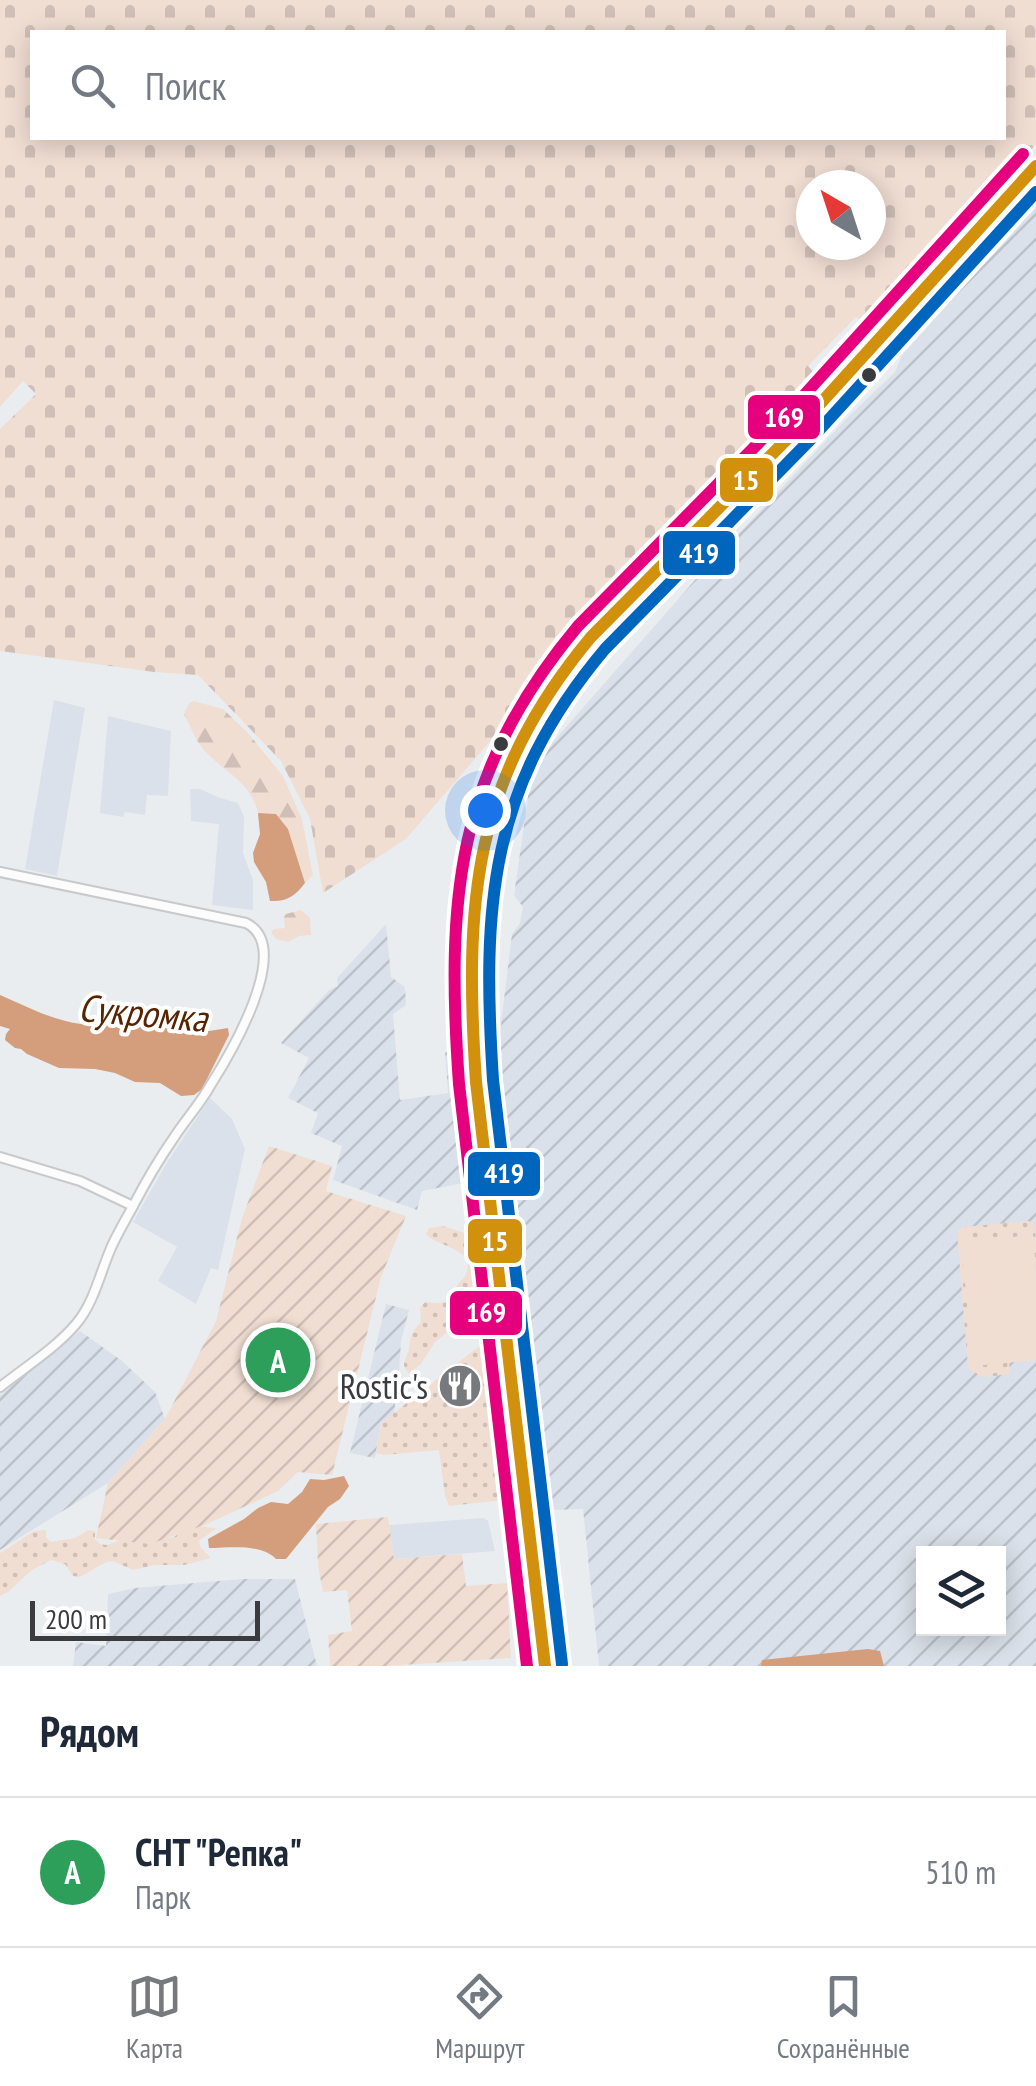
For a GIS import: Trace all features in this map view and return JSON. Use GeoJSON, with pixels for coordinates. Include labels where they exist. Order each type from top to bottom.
{"type":"FeatureCollection","features":[{"type":"Feature","properties":{"kind":"main road"},"geometry":{"type":"LineString","coordinates":[[545,1666],[471,1020],[472,909],[480,851],[494,802],[515,753],[569,664],[767,461],[1036,166]]}},
{"type":"Feature","properties":{"kind":"main road"},"geometry":{"type":"LineString","coordinates":[[561,1666],[487,1018],[485,964],[492,882],[510,808],[528,760],[552,716],[615,634],[779,472],[1036,190]]}},
{"type":"Feature","properties":{"kind":"street"},"geometry":{"type":"LineString","coordinates":[[0,872],[235,920],[256,928],[263,946],[263,970],[245,1023],[209,1088],[132,1206],[85,1312],[75,1326],[0,1387]]}},
{"type":"Feature","properties":{"kind":"street"},"geometry":{"type":"LineString","coordinates":[[0,1157],[80,1181],[132,1206]]}},
{"type":"Feature","properties":{"kind":"shaded area"},"geometry":{"type":"Polygon","coordinates":[[[1036,207],[1036,1666],[599,1666],[583,1509],[552,1510],[499,1041],[512,934],[520,923],[523,907],[514,895],[530,783],[544,752],[695,580],[895,372],[902,355],[1036,207]]]}},
{"type":"Feature","properties":{"kind":"shaded area"},"geometry":{"type":"Polygon","coordinates":[[[54,700],[85,708],[57,876],[25,869],[54,700]]]}},
{"type":"Feature","properties":{"kind":"shaded area"},"geometry":{"type":"Polygon","coordinates":[[[108,716],[171,731],[168,796],[147,795],[145,815],[100,813],[108,716]]]}},
{"type":"Feature","properties":{"kind":"shaded area"},"geometry":{"type":"Polygon","coordinates":[[[190,789],[238,803],[244,817],[243,853],[253,880],[253,910],[212,905],[219,824],[191,821],[190,789]]]}},
{"type":"Feature","properties":{"kind":"shaded area"},"geometry":{"type":"Polygon","coordinates":[[[258,813],[276,814],[288,829],[305,883],[286,899],[270,901],[266,882],[254,862],[260,834],[258,813]]]}},
{"type":"Feature","properties":{"kind":"shaded area"},"geometry":{"type":"Polygon","coordinates":[[[386,924],[391,977],[405,987],[406,1005],[393,1014],[400,1100],[448,1093],[445,1052],[459,1050],[474,1181],[422,1191],[417,1210],[333,1180],[342,1146],[311,1133],[318,1113],[288,1098],[309,1058],[281,1043],[329,990],[338,986],[337,978],[386,924]]]}},
{"type":"Feature","properties":{"kind":"shaded area"},"geometry":{"type":"Polygon","coordinates":[[[0,995],[49,1016],[81,1024],[91,1016],[98,1022],[168,1028],[179,1025],[195,1031],[228,1028],[229,1035],[202,1089],[194,1095],[181,1096],[160,1083],[135,1082],[95,1069],[59,1068],[15,1048],[5,1040],[10,1029],[0,1026],[0,995]]]}},
{"type":"Feature","properties":{"kind":"shaded area"},"geometry":{"type":"Polygon","coordinates":[[[210,1098],[232,1119],[245,1149],[218,1270],[211,1268],[196,1304],[158,1281],[177,1247],[133,1222],[210,1098]]]}},
{"type":"Feature","properties":{"kind":"shaded area"},"geometry":{"type":"Polygon","coordinates":[[[386,1304],[409,1310],[401,1341],[394,1413],[381,1423],[375,1458],[350,1453],[386,1304]]]}},
{"type":"Feature","properties":{"kind":"shaded area"},"geometry":{"type":"Polygon","coordinates":[[[80,1331],[122,1361],[155,1392],[165,1419],[108,1483],[0,1550],[0,1395],[80,1331]]]}},
{"type":"Feature","properties":{"kind":"shaded area"},"geometry":{"type":"Polygon","coordinates":[[[344,1476],[349,1486],[340,1499],[328,1507],[286,1559],[276,1559],[253,1548],[209,1548],[208,1539],[258,1508],[271,1502],[288,1504],[310,1479],[344,1476]]]}},
{"type":"Feature","properties":{"kind":"shaded area"},"geometry":{"type":"Polygon","coordinates":[[[484,1518],[495,1551],[394,1559],[389,1525],[484,1518]]]}},
{"type":"Feature","properties":{"kind":"shaded area"},"geometry":{"type":"Polygon","coordinates":[[[242,1579],[295,1579],[317,1666],[73,1666],[76,1642],[106,1646],[108,1594],[242,1579]]]}},
{"type":"Feature","properties":{"kind":"shaded area"},"geometry":{"type":"Polygon","coordinates":[[[880,1651],[884,1666],[761,1666],[762,1660],[880,1651]]]}},
{"type":"Feature","properties":{"kind":"green space"},"geometry":{"type":"Polygon","coordinates":[[[0,0],[1036,0],[1036,144],[870,328],[856,317],[808,366],[816,375],[635,560],[638,572],[630,585],[570,645],[406,839],[323,893],[310,819],[281,761],[198,675],[0,651],[0,429],[36,394],[23,381],[0,407],[0,0]]]}},
{"type":"Feature","properties":{"kind":"green space"},"geometry":{"type":"Polygon","coordinates":[[[194,701],[223,709],[283,776],[302,819],[313,875],[305,883],[288,829],[276,814],[258,813],[249,792],[198,741],[184,714],[194,701]]]}},
{"type":"Feature","properties":{"kind":"green space"},"geometry":{"type":"Polygon","coordinates":[[[301,910],[310,918],[311,935],[288,942],[276,939],[271,932],[285,928],[286,914],[301,910]]]}},
{"type":"Feature","properties":{"kind":"green space"},"geometry":{"type":"Polygon","coordinates":[[[269,1146],[332,1166],[326,1191],[406,1216],[381,1277],[332,1475],[298,1472],[278,1491],[207,1524],[150,1544],[96,1538],[108,1483],[165,1419],[216,1321],[242,1218],[269,1146]]]}},
{"type":"Feature","properties":{"kind":"green space"},"geometry":{"type":"Polygon","coordinates":[[[1033,1223],[1036,1239],[1036,1270],[1032,1235],[962,1243],[973,1365],[1009,1362],[1008,1374],[981,1376],[968,1367],[957,1232],[963,1227],[1033,1223]]]}},
{"type":"Feature","properties":{"kind":"green space"},"geometry":{"type":"Polygon","coordinates":[[[443,1226],[477,1237],[480,1244],[478,1289],[491,1339],[484,1338],[473,1303],[467,1301],[454,1327],[435,1342],[421,1364],[409,1374],[404,1363],[411,1336],[421,1322],[420,1308],[425,1302],[447,1300],[466,1274],[468,1265],[461,1253],[426,1234],[429,1228],[443,1226]]]}},
{"type":"Feature","properties":{"kind":"green space"},"geometry":{"type":"Polygon","coordinates":[[[1033,1235],[1036,1360],[973,1366],[961,1242],[1033,1235]]]}},
{"type":"Feature","properties":{"kind":"green space"},"geometry":{"type":"Polygon","coordinates":[[[478,1347],[496,1350],[515,1488],[504,1500],[449,1506],[439,1450],[376,1453],[381,1423],[478,1347]]]}},
{"type":"Feature","properties":{"kind":"green space"},"geometry":{"type":"Polygon","coordinates":[[[388,1517],[394,1559],[462,1554],[466,1586],[507,1583],[511,1658],[330,1666],[328,1635],[352,1631],[347,1590],[323,1592],[316,1524],[388,1517]]]}},
{"type":"Feature","properties":{"kind":"green space"},"geometry":{"type":"Polygon","coordinates":[[[194,1526],[217,1528],[199,1541],[211,1558],[133,1570],[106,1562],[80,1577],[73,1576],[65,1564],[51,1560],[0,1596],[0,1553],[34,1531],[46,1530],[51,1542],[95,1531],[95,1539],[107,1545],[129,1537],[174,1537],[194,1526]]]}},
{"type":"Feature","properties":{"kind":"transit line","name":"169"},"geometry":{"type":"LineString","coordinates":[[527,1666],[459,1084],[455,1018],[459,897],[468,841],[483,787],[506,734],[537,680],[578,626],[787,414],[1023,154]]}},
{"type":"Feature","properties":{"kind":"transit line","name":"15"},"geometry":{"type":"LineString","coordinates":[[545,1666],[476,1082],[472,957],[476,900],[484,846],[499,793],[521,742],[551,690],[591,637],[800,426],[1036,166]]}},
{"type":"Feature","properties":{"kind":"transit line","name":"419"},"geometry":{"type":"LineString","coordinates":[[562,1664],[493,1080],[489,959],[493,904],[501,852],[515,801],[566,700],[605,649],[812,438],[1036,192]]}},
{"type":"Feature","properties":{"kind":"place","name":"СНТ \"Репка\""},"geometry":{"type":"Point","coordinates":[278,1360]}},
{"type":"Feature","properties":{"kind":"place","name":"Rostic's"},"geometry":{"type":"Point","coordinates":[460,1386]}},
{"type":"Feature","properties":{"kind":"water label","name":"Сукромка"},"geometry":{"type":"Point","coordinates":[143,1012]}}]}
